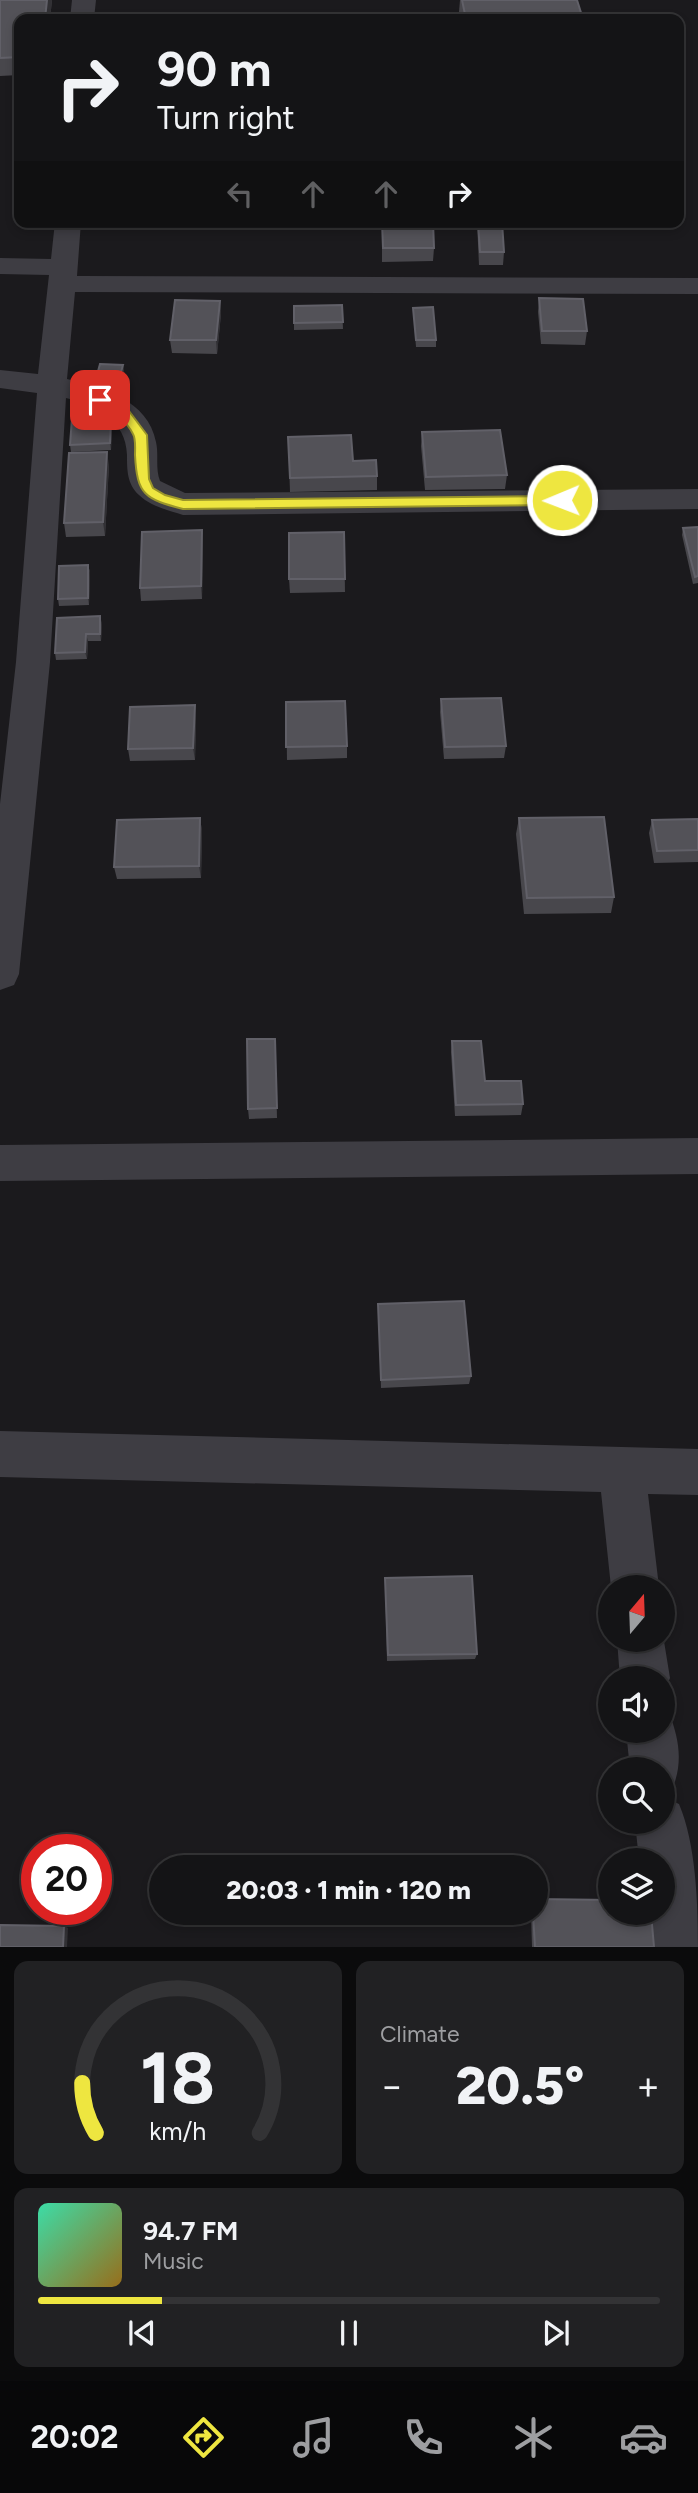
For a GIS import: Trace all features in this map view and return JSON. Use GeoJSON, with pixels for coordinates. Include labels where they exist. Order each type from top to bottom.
{"type":"FeatureCollection","features":[{"type":"Feature","properties":{"kind":"street"},"geometry":{"type":"LineString","coordinates":[[0,974],[33,662],[52,385],[67,228]]}},
{"type":"Feature","properties":{"kind":"street"},"geometry":{"type":"LineString","coordinates":[[0,266],[63,275],[698,286]]}},
{"type":"Feature","properties":{"kind":"street"},"geometry":{"type":"LineString","coordinates":[[0,379],[52,385],[100,400],[124,414],[141,435],[143,479],[148,491],[161,499],[183,504],[698,499]]}},
{"type":"Feature","properties":{"kind":"street"},"geometry":{"type":"LineString","coordinates":[[0,1163],[698,1156]]}},
{"type":"Feature","properties":{"kind":"street"},"geometry":{"type":"LineString","coordinates":[[0,1454],[698,1472]]}},
{"type":"Feature","properties":{"kind":"street"},"geometry":{"type":"LineString","coordinates":[[622,1470],[634,1575]]}},
{"type":"Feature","properties":{"kind":"street"},"geometry":{"type":"LineString","coordinates":[[662,1834],[675,1947]]}},
{"type":"Feature","properties":{"kind":"building"},"geometry":{"type":"Polygon","coordinates":[[[0,0],[47,0],[46,14],[14,14],[14,57],[0,58],[0,0]]]}},
{"type":"Feature","properties":{"kind":"building"},"geometry":{"type":"Polygon","coordinates":[[[462,0],[577,0],[581,14],[465,14],[462,0]]]}},
{"type":"Feature","properties":{"kind":"building"},"geometry":{"type":"Polygon","coordinates":[[[382,228],[433,228],[434,248],[383,248],[382,228]]]}},
{"type":"Feature","properties":{"kind":"building"},"geometry":{"type":"Polygon","coordinates":[[[478,228],[502,228],[504,252],[480,252],[478,228]]]}},
{"type":"Feature","properties":{"kind":"building"},"geometry":{"type":"Polygon","coordinates":[[[539,298],[583,299],[587,331],[542,331],[539,298]]]}},
{"type":"Feature","properties":{"kind":"building"},"geometry":{"type":"Polygon","coordinates":[[[175,300],[220,301],[216,340],[170,340],[175,300]]]}},
{"type":"Feature","properties":{"kind":"building"},"geometry":{"type":"Polygon","coordinates":[[[342,305],[343,322],[294,323],[294,306],[342,305]]]}},
{"type":"Feature","properties":{"kind":"building"},"geometry":{"type":"Polygon","coordinates":[[[433,307],[436,340],[416,340],[413,308],[433,307]]]}},
{"type":"Feature","properties":{"kind":"building"},"geometry":{"type":"Polygon","coordinates":[[[100,364],[123,365],[118,383],[95,382],[100,364]]]}},
{"type":"Feature","properties":{"kind":"building"},"geometry":{"type":"Polygon","coordinates":[[[111,417],[110,443],[70,445],[72,418],[111,417]]]}},
{"type":"Feature","properties":{"kind":"building"},"geometry":{"type":"Polygon","coordinates":[[[500,430],[507,475],[426,477],[422,432],[500,430]]]}},
{"type":"Feature","properties":{"kind":"building"},"geometry":{"type":"Polygon","coordinates":[[[351,435],[353,461],[376,460],[377,476],[290,478],[288,437],[351,435]]]}},
{"type":"Feature","properties":{"kind":"building"},"geometry":{"type":"Polygon","coordinates":[[[107,452],[103,522],[64,523],[69,453],[107,452]]]}},
{"type":"Feature","properties":{"kind":"building"},"geometry":{"type":"Polygon","coordinates":[[[698,527],[698,576],[695,577],[683,528],[698,527]]]}},
{"type":"Feature","properties":{"kind":"building"},"geometry":{"type":"Polygon","coordinates":[[[202,530],[201,586],[140,588],[142,532],[202,530]]]}},
{"type":"Feature","properties":{"kind":"building"},"geometry":{"type":"Polygon","coordinates":[[[344,532],[345,579],[289,579],[289,533],[344,532]]]}},
{"type":"Feature","properties":{"kind":"building"},"geometry":{"type":"Polygon","coordinates":[[[88,565],[88,598],[58,599],[59,566],[88,565]]]}},
{"type":"Feature","properties":{"kind":"building"},"geometry":{"type":"Polygon","coordinates":[[[100,616],[100,634],[86,634],[85,652],[55,653],[57,618],[100,616]]]}},
{"type":"Feature","properties":{"kind":"building"},"geometry":{"type":"Polygon","coordinates":[[[501,698],[506,746],[445,747],[441,699],[501,698]]]}},
{"type":"Feature","properties":{"kind":"building"},"geometry":{"type":"Polygon","coordinates":[[[345,701],[347,746],[286,747],[286,702],[345,701]]]}},
{"type":"Feature","properties":{"kind":"building"},"geometry":{"type":"Polygon","coordinates":[[[195,705],[193,748],[128,749],[130,707],[195,705]]]}},
{"type":"Feature","properties":{"kind":"building"},"geometry":{"type":"Polygon","coordinates":[[[604,817],[614,897],[527,898],[519,818],[604,817]]]}},
{"type":"Feature","properties":{"kind":"building"},"geometry":{"type":"Polygon","coordinates":[[[200,818],[199,866],[114,867],[117,820],[200,818]]]}},
{"type":"Feature","properties":{"kind":"building"},"geometry":{"type":"Polygon","coordinates":[[[698,819],[698,850],[657,851],[652,820],[698,819]]]}},
{"type":"Feature","properties":{"kind":"building"},"geometry":{"type":"Polygon","coordinates":[[[247,1039],[275,1039],[277,1108],[248,1109],[247,1039]]]}},
{"type":"Feature","properties":{"kind":"building"},"geometry":{"type":"Polygon","coordinates":[[[452,1041],[481,1041],[485,1081],[521,1081],[523,1104],[456,1105],[452,1041]]]}},
{"type":"Feature","properties":{"kind":"building"},"geometry":{"type":"Polygon","coordinates":[[[464,1301],[471,1376],[381,1380],[378,1304],[464,1301]]]}},
{"type":"Feature","properties":{"kind":"building"},"geometry":{"type":"Polygon","coordinates":[[[472,1576],[477,1654],[388,1655],[385,1578],[472,1576]]]}},
{"type":"Feature","properties":{"kind":"building"},"geometry":{"type":"Polygon","coordinates":[[[548,1899],[598,1900],[598,1925],[652,1925],[654,1947],[535,1947],[534,1925],[548,1925],[548,1899]]]}},
{"type":"Feature","properties":{"kind":"building"},"geometry":{"type":"Polygon","coordinates":[[[0,1925],[64,1926],[63,1947],[0,1947],[0,1925]]]}},
{"type":"Feature","properties":{"kind":"route"},"geometry":{"type":"LineString","coordinates":[[100,400],[124,414],[141,435],[143,479],[148,491],[161,499],[183,504],[562,500]]}}]}
